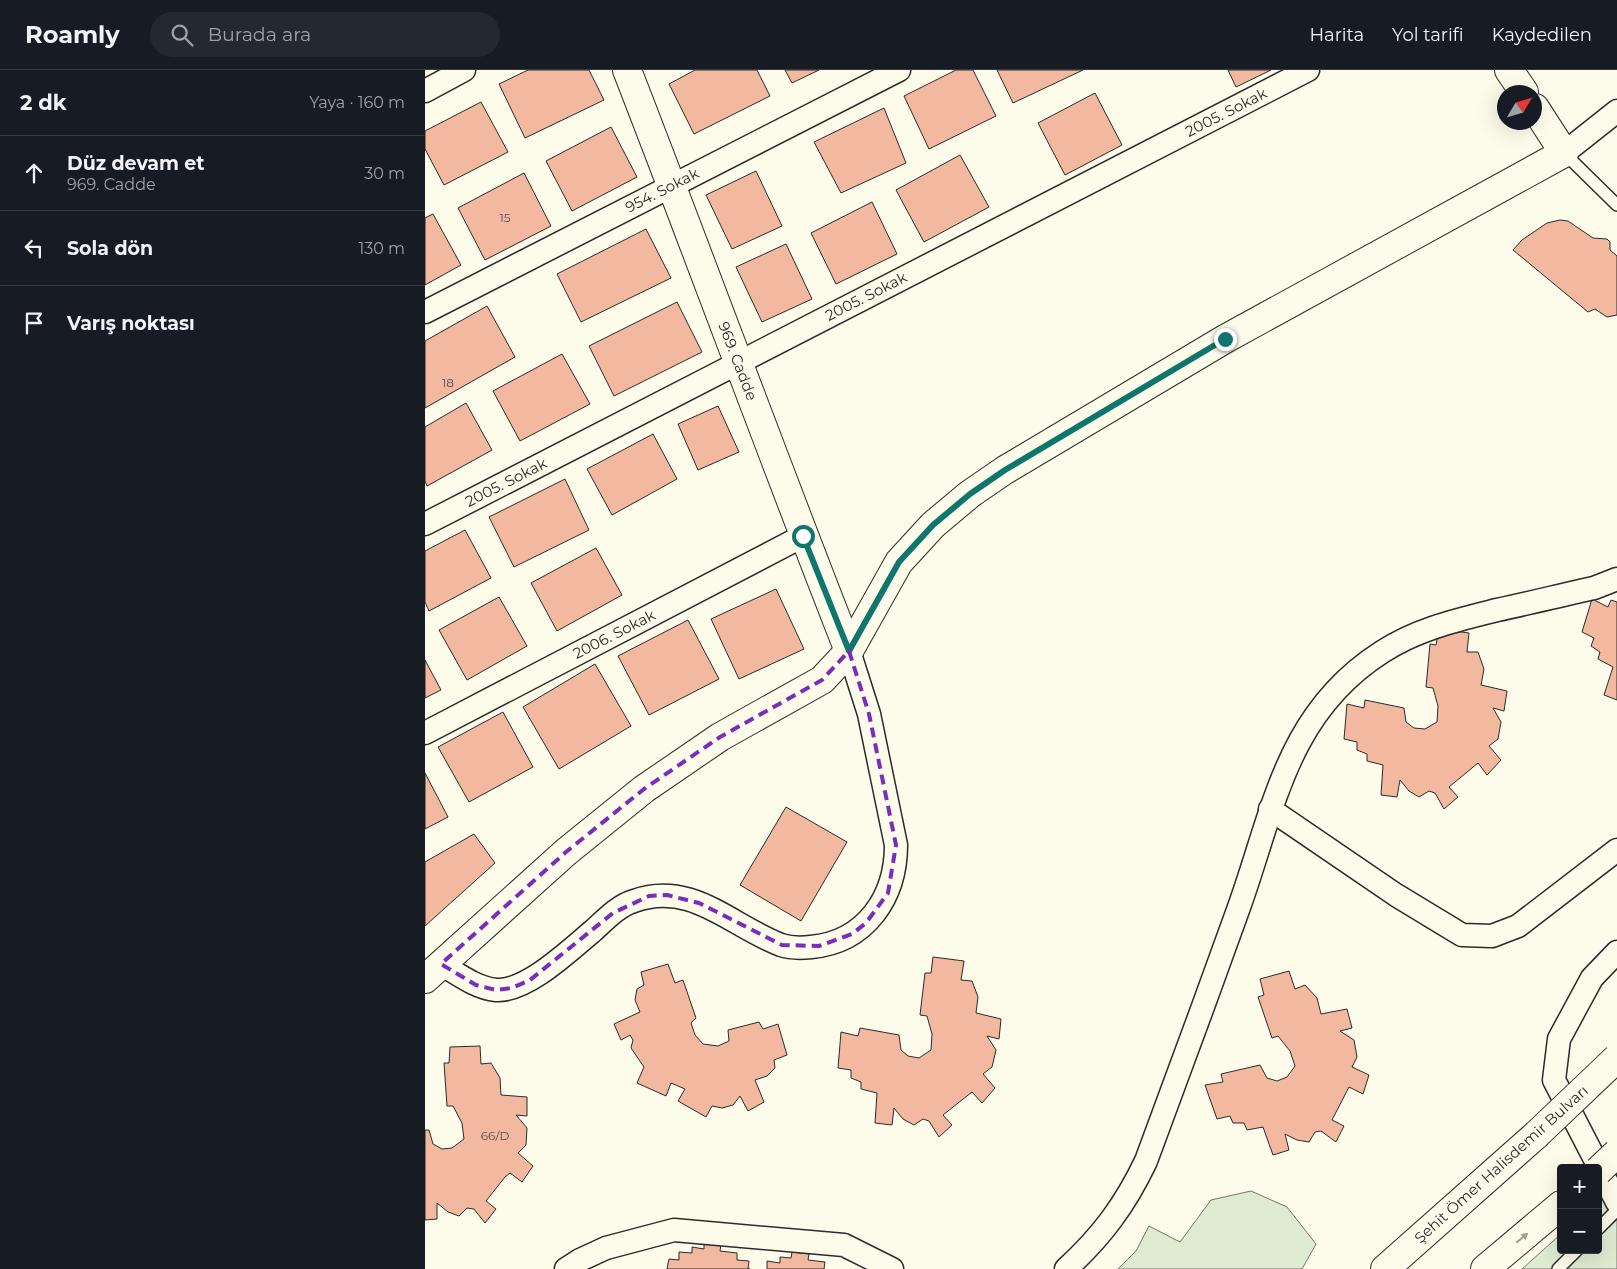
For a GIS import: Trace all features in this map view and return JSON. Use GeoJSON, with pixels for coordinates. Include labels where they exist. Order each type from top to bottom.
{"type":"FeatureCollection","features":[{"type":"Feature","properties":{"kind":"main road","name":"969. Cadde"},"geometry":{"type":"LineString","coordinates":[[627,70],[739,362],[803,536],[849,651]]}},
{"type":"Feature","properties":{"kind":"main road"},"geometry":{"type":"LineString","coordinates":[[1509,70],[1519,85]]}},
{"type":"Feature","properties":{"kind":"main road"},"geometry":{"type":"LineString","coordinates":[[433,972],[566,852],[637,794],[720,737],[822,680],[849,651],[899,562],[933,525],[970,494],[1005,470],[1225,339],[1564,153],[1542,119]]}},
{"type":"Feature","properties":{"kind":"main road","name":"Şehit Ömer Halisdemir Bulvarı"},"geometry":{"type":"LineString","coordinates":[[1385,1269],[1535,1135],[1617,1058]]}},
{"type":"Feature","properties":{"kind":"main road"},"geometry":{"type":"LineString","coordinates":[[1602,1167],[1617,1153]]}},
{"type":"Feature","properties":{"kind":"main road"},"geometry":{"type":"LineString","coordinates":[[1485,1269],[1557,1209]]}},
{"type":"Feature","properties":{"kind":"street"},"geometry":{"type":"LineString","coordinates":[[427,84],[464,70]]}},
{"type":"Feature","properties":{"kind":"street","name":"954. Sokak"},"geometry":{"type":"LineString","coordinates":[[425,312],[899,70]]}},
{"type":"Feature","properties":{"kind":"street","name":"2005. Sokak"},"geometry":{"type":"LineString","coordinates":[[425,524],[1308,70]]}},
{"type":"Feature","properties":{"kind":"street"},"geometry":{"type":"LineString","coordinates":[[1564,153],[1617,111]]}},
{"type":"Feature","properties":{"kind":"street","name":"2006. Sokak"},"geometry":{"type":"LineString","coordinates":[[425,733],[803,536]]}},
{"type":"Feature","properties":{"kind":"street"},"geometry":{"type":"LineString","coordinates":[[1066,1269],[1091,1246],[1114,1218],[1134,1186],[1146,1161],[1239,907],[1270,809],[1291,755],[1308,725],[1335,691],[1354,672],[1382,652],[1411,635],[1441,624],[1595,588],[1617,579]]}},
{"type":"Feature","properties":{"kind":"street"},"geometry":{"type":"LineString","coordinates":[[433,972],[496,990],[512,988],[530,980],[573,948],[613,913],[631,902],[649,896],[667,895],[684,897],[699,902],[782,945],[801,948],[835,942],[852,934],[867,923],[878,910],[888,893],[896,860],[896,845],[869,714],[849,651]]}},
{"type":"Feature","properties":{"kind":"street"},"geometry":{"type":"LineString","coordinates":[[1270,809],[1396,895],[1462,935],[1492,936],[1518,926],[1617,850]]}},
{"type":"Feature","properties":{"kind":"street"},"geometry":{"type":"LineString","coordinates":[[1617,952],[1592,978],[1559,1039],[1554,1080],[1617,1202]]}},
{"type":"Feature","properties":{"kind":"street"},"geometry":{"type":"LineString","coordinates":[[566,1269],[606,1248],[673,1230],[844,1245],[891,1269]]}},
{"type":"Feature","properties":{"kind":"lane"},"geometry":{"type":"LineString","coordinates":[[1564,153],[1617,205]]}},
{"type":"Feature","properties":{"kind":"lane"},"geometry":{"type":"LineString","coordinates":[[1602,1225],[1617,1210]]}},
{"type":"Feature","properties":{"kind":"lane"},"geometry":{"type":"LineString","coordinates":[[1558,1269],[1573,1254]]}},
{"type":"Feature","properties":{"kind":"highlighted area"},"geometry":{"type":"Polygon","coordinates":[[[849,651],[869,714],[896,845],[888,893],[866,923],[852,934],[819,946],[782,945],[699,903],[667,895],[649,896],[613,913],[530,980],[512,988],[496,990],[476,985],[441,964],[566,852],[644,789],[720,737],[822,680],[849,651]]]}},
{"type":"Feature","properties":{"kind":"green space"},"geometry":{"type":"Polygon","coordinates":[[[1617,1183],[1617,1269],[1522,1269],[1557,1238],[1557,1254],[1602,1254],[1602,1196],[1617,1183]]]}},
{"type":"Feature","properties":{"kind":"green space"},"geometry":{"type":"Polygon","coordinates":[[[1251,1191],[1287,1207],[1316,1244],[1302,1269],[1118,1269],[1136,1251],[1149,1226],[1180,1242],[1211,1200],[1251,1191]]]}},
{"type":"Feature","properties":{"kind":"building"},"geometry":{"type":"Polygon","coordinates":[[[528,70],[589,70],[604,100],[525,138],[499,84],[528,70]]]}},
{"type":"Feature","properties":{"kind":"building"},"geometry":{"type":"Polygon","coordinates":[[[695,70],[757,70],[770,96],[694,134],[669,84],[695,70]]]}},
{"type":"Feature","properties":{"kind":"building"},"geometry":{"type":"Polygon","coordinates":[[[785,70],[819,70],[792,83],[785,70]]]}},
{"type":"Feature","properties":{"kind":"building"},"geometry":{"type":"Polygon","coordinates":[[[956,70],[973,70],[996,116],[929,149],[904,96],[956,70]]]}},
{"type":"Feature","properties":{"kind":"building"},"geometry":{"type":"Polygon","coordinates":[[[997,70],[1083,70],[1013,103],[997,70]]]}},
{"type":"Feature","properties":{"kind":"building"},"geometry":{"type":"Polygon","coordinates":[[[1228,70],[1271,70],[1236,87],[1228,70]]]}},
{"type":"Feature","properties":{"kind":"building"},"geometry":{"type":"Polygon","coordinates":[[[1095,93],[1122,145],[1065,175],[1038,123],[1095,93]]]}},
{"type":"Feature","properties":{"kind":"building"},"geometry":{"type":"Polygon","coordinates":[[[481,102],[508,152],[444,185],[425,149],[425,131],[481,102]]]}},
{"type":"Feature","properties":{"kind":"building"},"geometry":{"type":"Polygon","coordinates":[[[884,108],[906,163],[841,193],[814,142],[884,108]]]}},
{"type":"Feature","properties":{"kind":"building"},"geometry":{"type":"Polygon","coordinates":[[[611,127],[637,177],[572,211],[546,161],[611,127]]]}},
{"type":"Feature","properties":{"kind":"building"},"geometry":{"type":"Polygon","coordinates":[[[960,155],[989,207],[924,242],[896,190],[960,155]]]}},
{"type":"Feature","properties":{"kind":"building"},"geometry":{"type":"Polygon","coordinates":[[[756,171],[782,226],[732,249],[706,195],[756,171]]]}},
{"type":"Feature","properties":{"kind":"building"},"geometry":{"type":"Polygon","coordinates":[[[524,173],[551,226],[485,260],[458,208],[524,173]]]}},
{"type":"Feature","properties":{"kind":"building"},"geometry":{"type":"Polygon","coordinates":[[[872,202],[897,254],[836,284],[811,233],[872,202]]]}},
{"type":"Feature","properties":{"kind":"building"},"geometry":{"type":"Polygon","coordinates":[[[433,214],[461,265],[425,285],[425,218],[433,214]]]}},
{"type":"Feature","properties":{"kind":"building"},"geometry":{"type":"Polygon","coordinates":[[[1560,220],[1568,221],[1593,238],[1607,239],[1610,242],[1610,250],[1617,256],[1617,315],[1607,317],[1595,309],[1588,312],[1513,250],[1522,240],[1547,223],[1560,220]]]}},
{"type":"Feature","properties":{"kind":"building"},"geometry":{"type":"Polygon","coordinates":[[[646,229],[671,278],[581,322],[557,274],[646,229]]]}},
{"type":"Feature","properties":{"kind":"building"},"geometry":{"type":"Polygon","coordinates":[[[786,244],[812,299],[762,322],[736,267],[786,244]]]}},
{"type":"Feature","properties":{"kind":"building"},"geometry":{"type":"Polygon","coordinates":[[[677,302],[702,352],[614,396],[589,346],[677,302]]]}},
{"type":"Feature","properties":{"kind":"building"},"geometry":{"type":"Polygon","coordinates":[[[487,306],[515,357],[425,408],[425,341],[487,306]]]}},
{"type":"Feature","properties":{"kind":"building"},"geometry":{"type":"Polygon","coordinates":[[[562,354],[590,404],[520,441],[493,391],[562,354]]]}},
{"type":"Feature","properties":{"kind":"building"},"geometry":{"type":"Polygon","coordinates":[[[466,403],[492,450],[427,486],[425,481],[425,427],[466,403]]]}},
{"type":"Feature","properties":{"kind":"building"},"geometry":{"type":"Polygon","coordinates":[[[718,406],[739,452],[698,470],[678,424],[718,406]]]}},
{"type":"Feature","properties":{"kind":"building"},"geometry":{"type":"Polygon","coordinates":[[[653,434],[677,479],[612,515],[587,469],[653,434]]]}},
{"type":"Feature","properties":{"kind":"building"},"geometry":{"type":"Polygon","coordinates":[[[565,479],[589,530],[514,567],[489,517],[565,479]]]}},
{"type":"Feature","properties":{"kind":"building"},"geometry":{"type":"Polygon","coordinates":[[[465,530],[491,578],[429,611],[425,602],[425,551],[465,530]]]}},
{"type":"Feature","properties":{"kind":"building"},"geometry":{"type":"Polygon","coordinates":[[[596,548],[622,595],[557,631],[531,583],[596,548]]]}},
{"type":"Feature","properties":{"kind":"building"},"geometry":{"type":"Polygon","coordinates":[[[776,589],[804,649],[739,679],[711,619],[776,589]]]}},
{"type":"Feature","properties":{"kind":"building"},"geometry":{"type":"Polygon","coordinates":[[[499,597],[527,646],[467,680],[439,630],[499,597]]]}},
{"type":"Feature","properties":{"kind":"building"},"geometry":{"type":"Polygon","coordinates":[[[1592,599],[1608,607],[1611,600],[1617,602],[1617,700],[1604,695],[1613,667],[1598,659],[1600,652],[1591,646],[1594,638],[1582,632],[1592,599]]]}},
{"type":"Feature","properties":{"kind":"building"},"geometry":{"type":"Polygon","coordinates":[[[688,620],[719,679],[649,715],[618,656],[688,620]]]}},
{"type":"Feature","properties":{"kind":"building"},"geometry":{"type":"Polygon","coordinates":[[[1439,629],[1469,633],[1467,652],[1478,652],[1484,669],[1481,685],[1507,691],[1504,711],[1493,708],[1501,722],[1498,739],[1489,746],[1501,760],[1487,775],[1478,763],[1449,787],[1458,797],[1444,809],[1435,793],[1429,791],[1419,797],[1409,791],[1400,780],[1397,797],[1381,795],[1383,765],[1367,761],[1367,754],[1357,750],[1357,742],[1344,739],[1347,704],[1364,708],[1365,700],[1404,708],[1406,722],[1414,728],[1425,729],[1437,722],[1438,706],[1433,688],[1426,687],[1430,644],[1436,645],[1439,629]]]}},
{"type":"Feature","properties":{"kind":"building"},"geometry":{"type":"Polygon","coordinates":[[[425,660],[441,690],[425,698],[425,660]]]}},
{"type":"Feature","properties":{"kind":"building"},"geometry":{"type":"Polygon","coordinates":[[[595,664],[631,726],[559,769],[523,707],[595,664]]]}},
{"type":"Feature","properties":{"kind":"building"},"geometry":{"type":"Polygon","coordinates":[[[503,712],[533,767],[469,802],[438,747],[503,712]]]}},
{"type":"Feature","properties":{"kind":"building"},"geometry":{"type":"Polygon","coordinates":[[[425,773],[448,817],[425,829],[425,773]]]}},
{"type":"Feature","properties":{"kind":"building"},"geometry":{"type":"Polygon","coordinates":[[[786,807],[847,842],[801,921],[740,885],[786,807]]]}},
{"type":"Feature","properties":{"kind":"building"},"geometry":{"type":"Polygon","coordinates":[[[474,834],[495,863],[425,926],[425,862],[474,834]]]}},
{"type":"Feature","properties":{"kind":"building"},"geometry":{"type":"Polygon","coordinates":[[[933,957],[964,961],[961,980],[972,981],[978,997],[976,1013],[1001,1019],[999,1039],[987,1036],[996,1050],[992,1067],[983,1074],[995,1088],[982,1103],[972,1092],[943,1115],[952,1125],[939,1137],[929,1121],[923,1119],[914,1125],[903,1119],[894,1108],[892,1125],[875,1123],[877,1093],[861,1089],[861,1082],[851,1078],[851,1070],[838,1068],[841,1032],[858,1036],[860,1028],[899,1035],[901,1050],[908,1056],[919,1058],[931,1050],[932,1034],[927,1016],[920,1015],[925,973],[931,973],[933,957]]]}},
{"type":"Feature","properties":{"kind":"building"},"geometry":{"type":"Polygon","coordinates":[[[668,964],[675,983],[683,980],[696,1018],[691,1023],[695,1035],[703,1044],[718,1046],[729,1041],[728,1030],[759,1022],[763,1029],[778,1024],[787,1055],[774,1060],[775,1068],[767,1076],[755,1080],[764,1102],[748,1111],[740,1096],[733,1105],[722,1108],[712,1106],[706,1117],[678,1101],[685,1089],[671,1083],[666,1096],[637,1083],[644,1067],[631,1048],[633,1040],[630,1035],[621,1040],[614,1024],[640,1012],[635,1000],[637,989],[644,985],[641,972],[668,964]]]}},
{"type":"Feature","properties":{"kind":"building"},"geometry":{"type":"Polygon","coordinates":[[[1289,971],[1295,989],[1305,985],[1317,998],[1321,1014],[1347,1009],[1352,1028],[1340,1031],[1354,1040],[1357,1057],[1352,1067],[1369,1075],[1363,1094],[1349,1087],[1332,1120],[1344,1126],[1336,1142],[1321,1131],[1315,1132],[1309,1142],[1297,1140],[1285,1134],[1289,1150],[1273,1155],[1263,1127],[1247,1130],[1244,1123],[1233,1123],[1230,1116],[1217,1119],[1205,1085],[1223,1082],[1221,1074],[1260,1065],[1267,1078],[1277,1081],[1287,1077],[1295,1066],[1290,1051],[1278,1036],[1272,1038],[1258,997],[1264,995],[1260,979],[1289,971]]]}},
{"type":"Feature","properties":{"kind":"building"},"geometry":{"type":"Polygon","coordinates":[[[480,1046],[481,1064],[491,1063],[500,1078],[501,1095],[527,1097],[527,1116],[516,1115],[527,1128],[526,1145],[518,1153],[533,1166],[522,1182],[510,1173],[505,1177],[486,1201],[496,1209],[485,1223],[474,1209],[467,1208],[459,1216],[448,1212],[437,1203],[437,1219],[425,1220],[425,1130],[429,1130],[433,1144],[442,1149],[452,1148],[464,1139],[462,1123],[453,1106],[447,1106],[444,1063],[449,1063],[450,1047],[480,1046]]]}},
{"type":"Feature","properties":{"kind":"building"},"geometry":{"type":"Polygon","coordinates":[[[704,1242],[721,1244],[720,1251],[737,1253],[737,1260],[749,1261],[748,1269],[667,1269],[669,1259],[679,1260],[679,1252],[692,1253],[692,1247],[704,1249],[704,1242]]]}},
{"type":"Feature","properties":{"kind":"building"},"geometry":{"type":"Polygon","coordinates":[[[792,1252],[809,1254],[808,1260],[825,1262],[824,1269],[767,1269],[767,1261],[780,1263],[780,1257],[791,1258],[792,1252]]]}},
{"type":"Feature","properties":{"kind":"route"},"geometry":{"type":"LineString","coordinates":[[803,536],[849,651],[899,562],[933,525],[970,494],[1005,470],[1225,339]]}}]}
